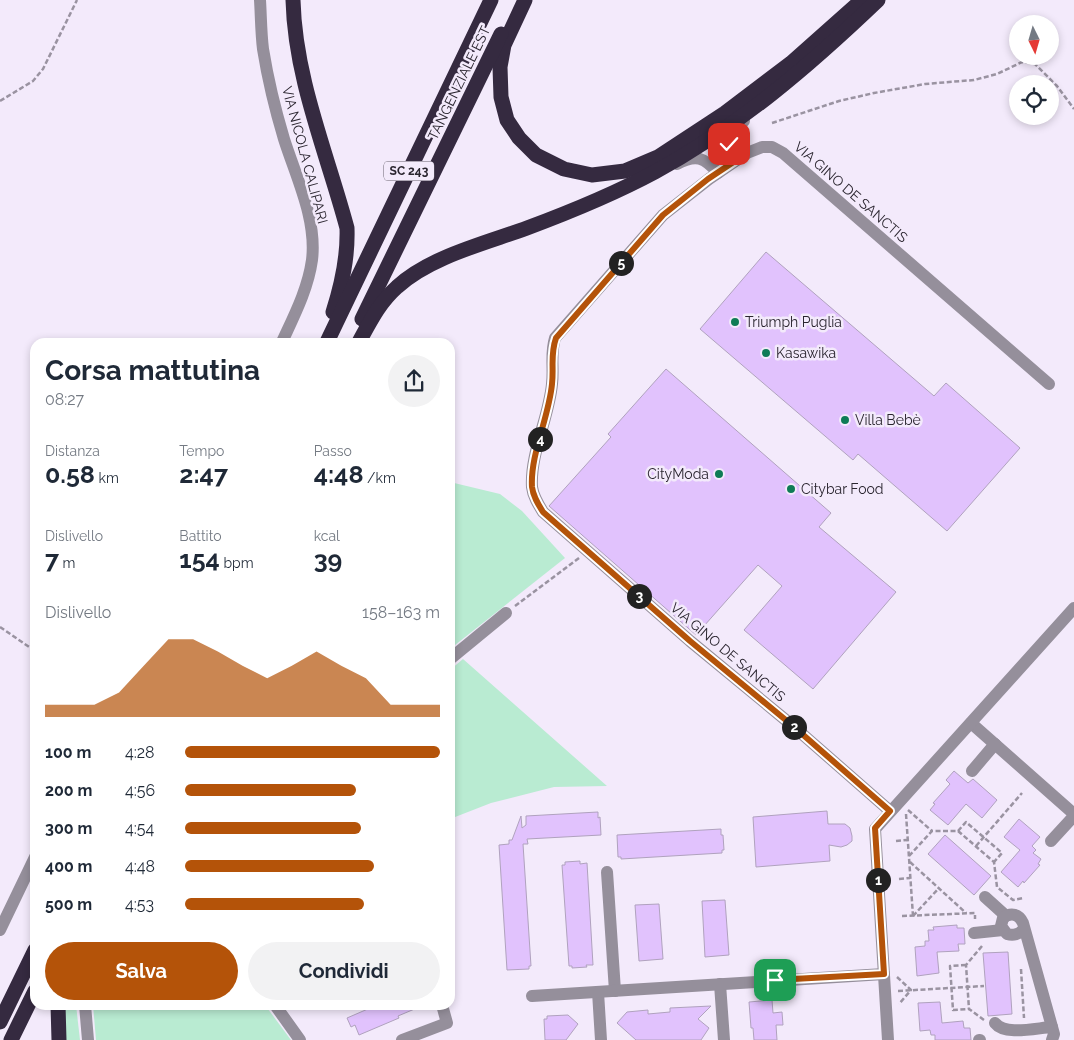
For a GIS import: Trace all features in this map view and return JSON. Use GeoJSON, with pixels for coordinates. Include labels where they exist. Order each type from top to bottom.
{"type":"FeatureCollection","features":[{"type":"Feature","properties":{"kind":"highway"},"geometry":{"type":"LineString","coordinates":[[293,0],[301,67],[311,113],[347,228],[348,246],[345,270],[333,312],[321,338]]}},
{"type":"Feature","properties":{"kind":"highway","name":"TANGENZIALE EST"},"geometry":{"type":"LineString","coordinates":[[329,338],[491,0]]}},
{"type":"Feature","properties":{"kind":"highway","name":"TANGENZIALE EST"},"geometry":{"type":"LineString","coordinates":[[352,338],[517,0]]}},
{"type":"Feature","properties":{"kind":"highway"},"geometry":{"type":"LineString","coordinates":[[525,0],[504,45],[500,67],[501,97],[507,120],[519,138],[536,155],[564,169],[592,175],[625,171],[650,160],[710,123],[791,63],[862,0]]}},
{"type":"Feature","properties":{"kind":"highway"},"geometry":{"type":"LineString","coordinates":[[361,338],[374,313],[386,297],[413,274],[436,261],[563,215],[654,172],[710,138],[784,85],[832,44],[878,0]]}},
{"type":"Feature","properties":{"kind":"highway"},"geometry":{"type":"LineString","coordinates":[[0,1022],[30,960]]}},
{"type":"Feature","properties":{"kind":"highway"},"geometry":{"type":"LineString","coordinates":[[11,1040],[30,1001]]}},
{"type":"Feature","properties":{"kind":"highway"},"geometry":{"type":"LineString","coordinates":[[58,1010],[59,1040]]}},
{"type":"Feature","properties":{"kind":"street","name":"VIA NICOLA CALIPARI"},"geometry":{"type":"LineString","coordinates":[[260,0],[263,48],[271,90],[284,138],[304,198],[312,240],[312,260],[307,284],[284,338]]}},
{"type":"Feature","properties":{"kind":"street"},"geometry":{"type":"LineString","coordinates":[[735,161],[730,152],[731,134],[736,128],[761,110],[766,98]]}},
{"type":"Feature","properties":{"kind":"street","name":"VIA GINO DE SANCTIS"},"geometry":{"type":"LineString","coordinates":[[890,811],[793,726],[690,641],[543,512],[536,502],[532,489],[533,471],[552,383],[552,349],[556,338],[663,215],[747,153],[762,147],[772,147],[783,153],[1049,384]]}},
{"type":"Feature","properties":{"kind":"street"},"geometry":{"type":"LineString","coordinates":[[654,172],[664,172],[681,162],[701,158],[718,173]]}},
{"type":"Feature","properties":{"kind":"street"},"geometry":{"type":"LineString","coordinates":[[888,1040],[890,975],[875,828],[1074,608]]}},
{"type":"Feature","properties":{"kind":"street"},"geometry":{"type":"LineString","coordinates":[[455,655],[506,614]]}},
{"type":"Feature","properties":{"kind":"street"},"geometry":{"type":"LineString","coordinates":[[971,723],[1074,815],[1051,841]]}},
{"type":"Feature","properties":{"kind":"street"},"geometry":{"type":"LineString","coordinates":[[972,771],[995,744]]}},
{"type":"Feature","properties":{"kind":"street"},"geometry":{"type":"LineString","coordinates":[[0,930],[30,867]]}},
{"type":"Feature","properties":{"kind":"street"},"geometry":{"type":"LineString","coordinates":[[607,872],[615,991]]}},
{"type":"Feature","properties":{"kind":"street"},"geometry":{"type":"LineString","coordinates":[[985,897],[1006,916]]}},
{"type":"Feature","properties":{"kind":"street"},"geometry":{"type":"LineString","coordinates":[[1024,930],[1019,934],[1007,934],[1003,930],[1001,923],[1010,914],[1020,917],[1024,930],[1054,1034],[1052,1040]]}},
{"type":"Feature","properties":{"kind":"street"},"geometry":{"type":"LineString","coordinates":[[974,934],[1003,930]]}},
{"type":"Feature","properties":{"kind":"street"},"geometry":{"type":"LineString","coordinates":[[532,996],[890,975]]}},
{"type":"Feature","properties":{"kind":"street"},"geometry":{"type":"LineString","coordinates":[[720,984],[724,1040]]}},
{"type":"Feature","properties":{"kind":"street"},"geometry":{"type":"LineString","coordinates":[[598,992],[601,1040]]}},
{"type":"Feature","properties":{"kind":"street"},"geometry":{"type":"LineString","coordinates":[[85,1010],[88,1040]]}},
{"type":"Feature","properties":{"kind":"street"},"geometry":{"type":"LineString","coordinates":[[279,1010],[300,1040]]}},
{"type":"Feature","properties":{"kind":"street"},"geometry":{"type":"LineString","coordinates":[[402,1040],[447,1023],[443,1010]]}},
{"type":"Feature","properties":{"kind":"street"},"geometry":{"type":"LineString","coordinates":[[990,1022],[999,1028],[1008,1030],[1052,1027]]}},
{"type":"Feature","properties":{"kind":"path"},"geometry":{"type":"LineString","coordinates":[[0,101],[33,81],[43,69],[77,0]]}},
{"type":"Feature","properties":{"kind":"path"},"geometry":{"type":"LineString","coordinates":[[772,123],[838,101],[874,93],[925,84],[974,80],[997,74],[1022,62],[1035,64],[1057,86],[1074,109]]}},
{"type":"Feature","properties":{"kind":"path"},"geometry":{"type":"LineString","coordinates":[[506,614],[588,551]]}},
{"type":"Feature","properties":{"kind":"path"},"geometry":{"type":"LineString","coordinates":[[0,627],[30,648]]}},
{"type":"Feature","properties":{"kind":"path"},"geometry":{"type":"LineString","coordinates":[[976,846],[1022,793]]}},
{"type":"Feature","properties":{"kind":"path"},"geometry":{"type":"LineString","coordinates":[[913,916],[906,808],[932,831],[958,830],[966,822],[1002,853],[994,862]]}},
{"type":"Feature","properties":{"kind":"path"},"geometry":{"type":"LineString","coordinates":[[958,830],[994,862],[997,887],[1013,900],[1023,898]]}},
{"type":"Feature","properties":{"kind":"path"},"geometry":{"type":"LineString","coordinates":[[909,856],[932,831]]}},
{"type":"Feature","properties":{"kind":"path"},"geometry":{"type":"LineString","coordinates":[[896,841],[908,840]]}},
{"type":"Feature","properties":{"kind":"path"},"geometry":{"type":"LineString","coordinates":[[910,862],[966,913]]}},
{"type":"Feature","properties":{"kind":"path"},"geometry":{"type":"LineString","coordinates":[[899,879],[910,878]]}},
{"type":"Feature","properties":{"kind":"path"},"geometry":{"type":"LineString","coordinates":[[913,916],[939,888]]}},
{"type":"Feature","properties":{"kind":"path"},"geometry":{"type":"LineString","coordinates":[[902,916],[975,913],[975,920]]}},
{"type":"Feature","properties":{"kind":"path"},"geometry":{"type":"LineString","coordinates":[[970,1009],[966,965],[986,940]]}},
{"type":"Feature","properties":{"kind":"path"},"geometry":{"type":"LineString","coordinates":[[1021,960],[1025,1023]]}},
{"type":"Feature","properties":{"kind":"path"},"geometry":{"type":"LineString","coordinates":[[966,965],[950,966],[953,1010],[970,1009],[990,1022]]}},
{"type":"Feature","properties":{"kind":"path"},"geometry":{"type":"LineString","coordinates":[[890,975],[911,990]]}},
{"type":"Feature","properties":{"kind":"path"},"geometry":{"type":"LineString","coordinates":[[897,991],[984,986]]}},
{"type":"Feature","properties":{"kind":"path"},"geometry":{"type":"LineString","coordinates":[[898,1005],[911,990]]}},
{"type":"Feature","properties":{"kind":"green space"},"geometry":{"type":"Polygon","coordinates":[[[455,483],[500,494],[522,511],[565,558],[455,645],[455,483]]]}},
{"type":"Feature","properties":{"kind":"green space"},"geometry":{"type":"Polygon","coordinates":[[[463,659],[607,786],[554,787],[491,803],[455,817],[455,666],[463,659]]]}},
{"type":"Feature","properties":{"kind":"green space"},"geometry":{"type":"Polygon","coordinates":[[[63,1010],[77,1010],[80,1040],[65,1040],[63,1010]]]}},
{"type":"Feature","properties":{"kind":"green space"},"geometry":{"type":"Polygon","coordinates":[[[93,1010],[269,1010],[291,1040],[96,1040],[93,1010]]]}},
{"type":"Feature","properties":{"kind":"building"},"geometry":{"type":"Polygon","coordinates":[[[766,252],[934,396],[946,383],[1020,448],[947,531],[858,454],[853,460],[700,329],[766,252]]]}},
{"type":"Feature","properties":{"kind":"building"},"geometry":{"type":"Polygon","coordinates":[[[666,369],[831,513],[819,527],[896,592],[813,689],[744,630],[782,586],[758,565],[696,635],[549,506],[611,437],[608,434],[666,369]]]}},
{"type":"Feature","properties":{"kind":"building"},"geometry":{"type":"Polygon","coordinates":[[[954,771],[968,783],[973,779],[997,800],[982,818],[966,804],[948,825],[930,810],[935,804],[933,803],[950,784],[946,780],[954,771]]]}},
{"type":"Feature","properties":{"kind":"building"},"geometry":{"type":"Polygon","coordinates":[[[827,811],[828,824],[845,824],[850,828],[852,836],[852,841],[847,845],[841,847],[829,845],[830,861],[756,867],[753,817],[827,811]]]}},
{"type":"Feature","properties":{"kind":"building"},"geometry":{"type":"Polygon","coordinates":[[[598,812],[601,835],[527,839],[528,844],[523,844],[531,966],[529,966],[529,969],[507,970],[499,845],[509,844],[509,840],[512,840],[521,816],[522,828],[526,825],[526,816],[598,812]]]}},
{"type":"Feature","properties":{"kind":"building"},"geometry":{"type":"Polygon","coordinates":[[[1019,819],[1040,837],[1032,846],[1036,850],[1033,853],[1041,859],[1038,864],[1040,865],[1018,887],[1001,872],[1020,850],[1004,837],[1019,819]]]}},
{"type":"Feature","properties":{"kind":"building"},"geometry":{"type":"Polygon","coordinates":[[[721,829],[724,850],[722,850],[722,853],[621,859],[621,857],[618,857],[617,835],[721,829]]]}},
{"type":"Feature","properties":{"kind":"building"},"geometry":{"type":"Polygon","coordinates":[[[945,835],[991,876],[974,895],[928,854],[945,835]]]}},
{"type":"Feature","properties":{"kind":"building"},"geometry":{"type":"Polygon","coordinates":[[[580,861],[580,864],[587,863],[593,965],[572,968],[572,966],[569,966],[562,865],[565,865],[565,862],[580,861]]]}},
{"type":"Feature","properties":{"kind":"building"},"geometry":{"type":"Polygon","coordinates":[[[725,900],[729,955],[705,957],[702,901],[725,900]]]}},
{"type":"Feature","properties":{"kind":"building"},"geometry":{"type":"Polygon","coordinates":[[[659,904],[663,959],[639,961],[635,905],[659,904]]]}},
{"type":"Feature","properties":{"kind":"building"},"geometry":{"type":"Polygon","coordinates":[[[957,925],[957,928],[964,928],[965,944],[958,944],[959,951],[937,952],[939,973],[917,976],[915,947],[925,946],[925,941],[929,941],[928,930],[934,930],[933,927],[957,925]]]}},
{"type":"Feature","properties":{"kind":"building"},"geometry":{"type":"Polygon","coordinates":[[[1008,952],[1012,1014],[988,1016],[983,953],[1008,952]]]}},
{"type":"Feature","properties":{"kind":"building"},"geometry":{"type":"Polygon","coordinates":[[[772,1000],[773,1013],[782,1012],[783,1025],[776,1025],[777,1040],[754,1040],[749,1002],[772,1000]]]}},
{"type":"Feature","properties":{"kind":"building"},"geometry":{"type":"Polygon","coordinates":[[[940,1002],[942,1023],[963,1021],[964,1028],[970,1028],[971,1040],[935,1040],[935,1035],[931,1035],[930,1030],[920,1031],[918,1003],[940,1002]]]}},
{"type":"Feature","properties":{"kind":"building"},"geometry":{"type":"Polygon","coordinates":[[[711,1006],[698,1019],[709,1028],[701,1040],[636,1040],[617,1023],[627,1012],[648,1010],[648,1014],[670,1012],[670,1008],[711,1006]]]}},
{"type":"Feature","properties":{"kind":"building"},"geometry":{"type":"Polygon","coordinates":[[[365,1010],[412,1010],[398,1016],[399,1018],[359,1035],[355,1025],[351,1027],[347,1018],[365,1010]]]}},
{"type":"Feature","properties":{"kind":"building"},"geometry":{"type":"Polygon","coordinates":[[[568,1015],[578,1024],[566,1040],[545,1040],[544,1019],[547,1019],[547,1016],[568,1015]]]}},
{"type":"Feature","properties":{"kind":"place","name":"Triumph Puglia"},"geometry":{"type":"Point","coordinates":[735,322]}},
{"type":"Feature","properties":{"kind":"place","name":"Kasawika"},"geometry":{"type":"Point","coordinates":[766,353]}},
{"type":"Feature","properties":{"kind":"place","name":"Villa Bebè"},"geometry":{"type":"Point","coordinates":[845,420]}},
{"type":"Feature","properties":{"kind":"place","name":"CityModa"},"geometry":{"type":"Point","coordinates":[719,474]}},
{"type":"Feature","properties":{"kind":"place","name":"Citybar Food"},"geometry":{"type":"Point","coordinates":[791,489]}},
{"type":"Feature","properties":{"kind":"route"},"geometry":{"type":"LineString","coordinates":[[729,144],[730,152],[735,161],[708,179],[663,215],[556,338],[551,358],[552,383],[550,396],[533,471],[532,489],[536,502],[543,512],[690,641],[793,726],[890,811],[875,828],[884,974],[775,980]]}}]}
